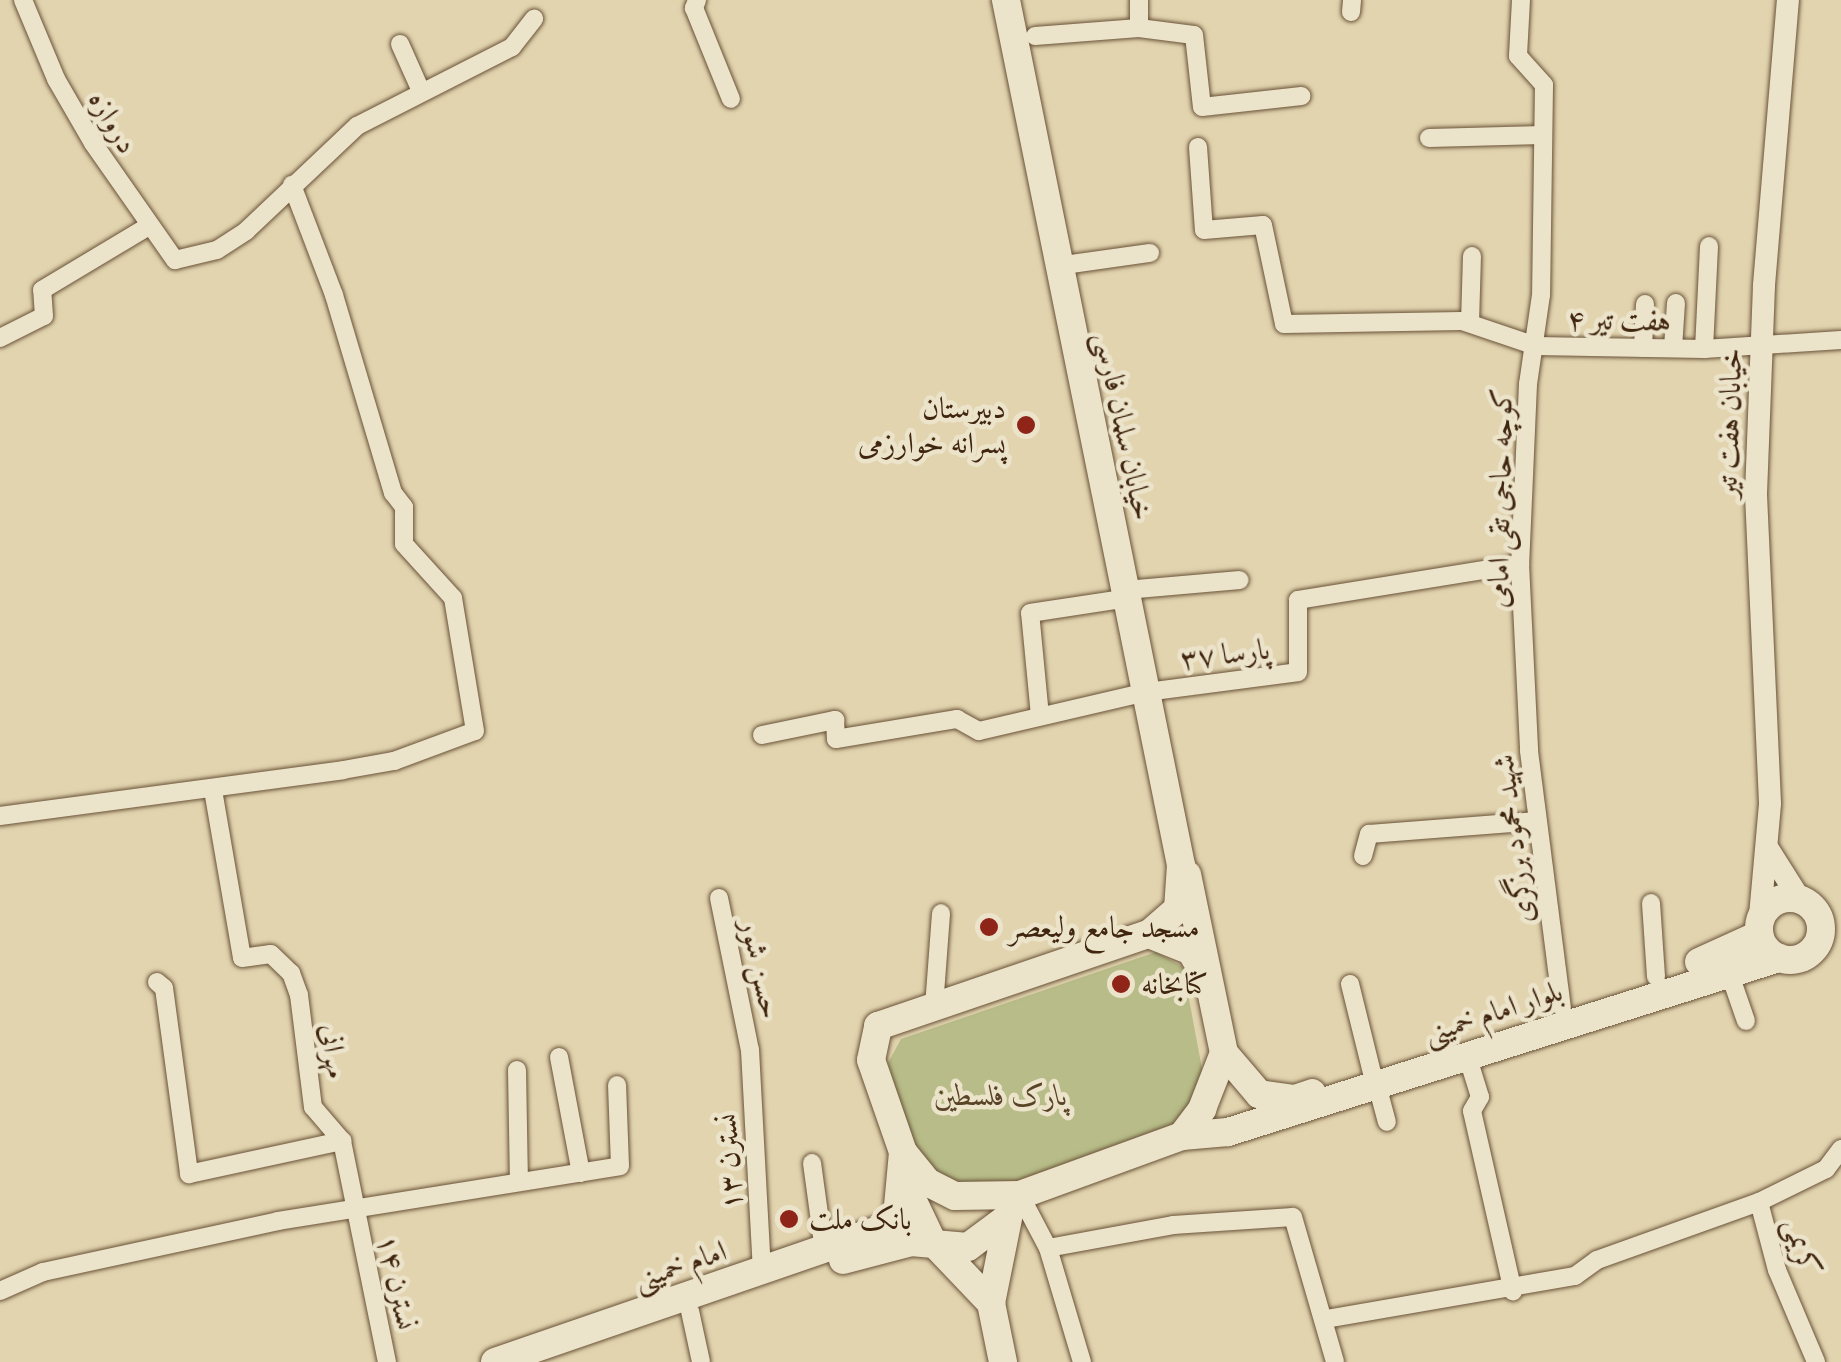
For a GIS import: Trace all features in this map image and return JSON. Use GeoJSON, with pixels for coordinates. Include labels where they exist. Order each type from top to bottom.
{"type":"FeatureCollection","features":[{"type":"Feature","properties":{"kind":"main road","name":"خیابان سلمان فارسی"},"geometry":{"type":"LineString","coordinates":[[1006,0],[1181,865]]}},
{"type":"Feature","properties":{"kind":"main road"},"geometry":{"type":"LineString","coordinates":[[991,1303],[922,1242],[904,1182],[903,1152],[870,1042],[878,1026],[1149,934],[1178,909],[1181,865]]}},
{"type":"Feature","properties":{"kind":"main road"},"geometry":{"type":"LineString","coordinates":[[1181,865],[1192,885],[1224,1053],[1202,1109],[1182,1136]]}},
{"type":"Feature","properties":{"kind":"main road","name":"بلوار امام خمینی"},"geometry":{"type":"LineString","coordinates":[[1013,1206],[1182,1136],[1228,1132],[1656,977],[1758,926],[1825,921]]}},
{"type":"Feature","properties":{"kind":"main road","name":"بلوار امام خمینی"},"geometry":{"type":"LineString","coordinates":[[1224,1053],[1259,1094],[1294,1099],[1467,1055],[1728,969],[1779,958],[1825,921]]}},
{"type":"Feature","properties":{"kind":"main road"},"geometry":{"type":"LineString","coordinates":[[1758,926],[1759,946],[1779,958]]}},
{"type":"Feature","properties":{"kind":"main road"},"geometry":{"type":"LineString","coordinates":[[1149,934],[1190,950],[1212,985]]}},
{"type":"Feature","properties":{"kind":"main road"},"geometry":{"type":"LineString","coordinates":[[903,1152],[927,1182],[956,1196],[1013,1206],[991,1303],[1004,1362]]}},
{"type":"Feature","properties":{"kind":"main road","name":"امام خمینی"},"geometry":{"type":"LineString","coordinates":[[495,1362],[886,1227],[897,1216],[904,1182]]}},
{"type":"Feature","properties":{"kind":"main road","name":"امام خمینی"},"geometry":{"type":"LineString","coordinates":[[539,1362],[690,1311],[922,1242],[968,1247],[1013,1206]]}},
{"type":"Feature","properties":{"kind":"street","name":"دروازه"},"geometry":{"type":"LineString","coordinates":[[23,0],[56,79],[149,226],[175,260],[217,250],[292,185]]}},
{"type":"Feature","properties":{"kind":"street"},"geometry":{"type":"LineString","coordinates":[[697,0],[694,8],[731,99]]}},
{"type":"Feature","properties":{"kind":"street"},"geometry":{"type":"LineString","coordinates":[[1139,0],[1139,28]]}},
{"type":"Feature","properties":{"kind":"street","name":"کوچه حاجی تقی امامی"},"geometry":{"type":"LineString","coordinates":[[1521,0],[1518,56],[1544,85],[1537,341],[1520,564],[1530,663]]}},
{"type":"Feature","properties":{"kind":"street","name":"خیابان هفت تیر"},"geometry":{"type":"LineString","coordinates":[[1758,926],[1768,849],[1756,494],[1762,346],[1788,0]]}},
{"type":"Feature","properties":{"kind":"street"},"geometry":{"type":"LineString","coordinates":[[0,816],[213,790],[394,761],[475,731],[452,598],[404,544],[404,508],[393,492],[334,295],[292,185],[357,126],[512,47],[534,19]]}},
{"type":"Feature","properties":{"kind":"street"},"geometry":{"type":"LineString","coordinates":[[1036,36],[1139,28],[1194,35],[1202,107],[1301,96]]}},
{"type":"Feature","properties":{"kind":"street"},"geometry":{"type":"LineString","coordinates":[[400,44],[421,91]]}},
{"type":"Feature","properties":{"kind":"street"},"geometry":{"type":"LineString","coordinates":[[1429,138],[1543,135]]}},
{"type":"Feature","properties":{"kind":"street"},"geometry":{"type":"LineString","coordinates":[[1198,147],[1204,230],[1263,225],[1284,324],[1470,322],[1472,256]]}},
{"type":"Feature","properties":{"kind":"street"},"geometry":{"type":"LineString","coordinates":[[0,338],[44,316],[42,290],[149,226]]}},
{"type":"Feature","properties":{"kind":"street"},"geometry":{"type":"LineString","coordinates":[[1704,349],[1709,246]]}},
{"type":"Feature","properties":{"kind":"street"},"geometry":{"type":"LineString","coordinates":[[1057,266],[1150,254]]}},
{"type":"Feature","properties":{"kind":"street"},"geometry":{"type":"LineString","coordinates":[[1674,348],[1676,303]]}},
{"type":"Feature","properties":{"kind":"street"},"geometry":{"type":"LineString","coordinates":[[1643,348],[1645,304]]}},
{"type":"Feature","properties":{"kind":"street","name":"هفت تیر ۴"},"geometry":{"type":"LineString","coordinates":[[1470,322],[1537,341],[1643,348],[1704,349],[1841,340]]}},
{"type":"Feature","properties":{"kind":"street","name":"پارسا ۳۷"},"geometry":{"type":"LineString","coordinates":[[1147,692],[1298,672],[1298,600],[1520,564]]}},
{"type":"Feature","properties":{"kind":"street"},"geometry":{"type":"LineString","coordinates":[[1040,716],[1030,613],[1127,594],[1240,580]]}},
{"type":"Feature","properties":{"kind":"street","name":"شهید محمود برزگری"},"geometry":{"type":"LineString","coordinates":[[1530,663],[1537,821],[1562,1008]]}},
{"type":"Feature","properties":{"kind":"street"},"geometry":{"type":"LineString","coordinates":[[762,736],[836,720],[836,740],[956,719],[979,731],[1147,692]]}},
{"type":"Feature","properties":{"kind":"street","name":"مهرانی"},"geometry":{"type":"LineString","coordinates":[[213,790],[242,958],[271,954],[290,973],[299,995],[313,1107],[342,1141],[354,1214]]}},
{"type":"Feature","properties":{"kind":"street"},"geometry":{"type":"LineString","coordinates":[[1363,856],[1370,834],[1537,821]]}},
{"type":"Feature","properties":{"kind":"street"},"geometry":{"type":"LineString","coordinates":[[1768,849],[1825,921]]}},
{"type":"Feature","properties":{"kind":"street","name":"حسن شور"},"geometry":{"type":"LineString","coordinates":[[719,898],[750,1050]]}},
{"type":"Feature","properties":{"kind":"street"},"geometry":{"type":"LineString","coordinates":[[1651,903],[1656,977]]}},
{"type":"Feature","properties":{"kind":"street"},"geometry":{"type":"LineString","coordinates":[[934,1007],[941,913]]}},
{"type":"Feature","properties":{"kind":"street"},"geometry":{"type":"LineString","coordinates":[[1728,969],[1746,1021]]}},
{"type":"Feature","properties":{"kind":"street"},"geometry":{"type":"LineString","coordinates":[[156,982],[164,988],[188,1174],[342,1141]]}},
{"type":"Feature","properties":{"kind":"street"},"geometry":{"type":"LineString","coordinates":[[1350,984],[1387,1122]]}},
{"type":"Feature","properties":{"kind":"street","name":"نسترن ۱۳"},"geometry":{"type":"LineString","coordinates":[[750,1050],[762,1272]]}},
{"type":"Feature","properties":{"kind":"street"},"geometry":{"type":"LineString","coordinates":[[1467,1055],[1480,1097],[1472,1111],[1513,1291]]}},
{"type":"Feature","properties":{"kind":"street"},"geometry":{"type":"LineString","coordinates":[[559,1056],[581,1172]]}},
{"type":"Feature","properties":{"kind":"street"},"geometry":{"type":"LineString","coordinates":[[518,1070],[519,1182]]}},
{"type":"Feature","properties":{"kind":"street"},"geometry":{"type":"LineString","coordinates":[[0,1290],[44,1272],[278,1221],[354,1214],[620,1166],[617,1085]]}},
{"type":"Feature","properties":{"kind":"street"},"geometry":{"type":"LineString","coordinates":[[1326,1319],[1513,1291],[1574,1276],[1597,1260],[1760,1202],[1826,1169],[1841,1149]]}},
{"type":"Feature","properties":{"kind":"street"},"geometry":{"type":"LineString","coordinates":[[812,1164],[824,1251]]}},
{"type":"Feature","properties":{"kind":"street","name":"کریمی"},"geometry":{"type":"LineString","coordinates":[[1760,1202],[1777,1270],[1816,1362]]}},
{"type":"Feature","properties":{"kind":"street"},"geometry":{"type":"LineString","coordinates":[[1013,1206],[1048,1248],[1082,1361],[1074,1362]]}},
{"type":"Feature","properties":{"kind":"street","name":"نسترن ۱۴"},"geometry":{"type":"LineString","coordinates":[[354,1214],[387,1362]]}},
{"type":"Feature","properties":{"kind":"street"},"geometry":{"type":"LineString","coordinates":[[1048,1248],[1173,1225],[1293,1217],[1326,1319],[1335,1362]]}},
{"type":"Feature","properties":{"kind":"street"},"geometry":{"type":"LineString","coordinates":[[690,1311],[701,1362]]}},
{"type":"Feature","properties":{"kind":"green space","name":"پارک فلسطین"},"geometry":{"type":"Polygon","coordinates":[[[1156,952],[1183,967],[1203,1074],[1181,1121],[1011,1183],[955,1189],[922,1175],[888,1063],[901,1039],[1156,952]]]}},
{"type":"Feature","properties":{"kind":"place","name":"دبیرستان پسرانه خوارزمی"},"geometry":{"type":"Point","coordinates":[1026,425]}},
{"type":"Feature","properties":{"kind":"place","name":"مسجد جامع ولیعصر"},"geometry":{"type":"Point","coordinates":[989,927]}},
{"type":"Feature","properties":{"kind":"place","name":"کتابخانه"},"geometry":{"type":"Point","coordinates":[1121,984]}},
{"type":"Feature","properties":{"kind":"place","name":"بانک ملت"},"geometry":{"type":"Point","coordinates":[789,1219]}}]}
